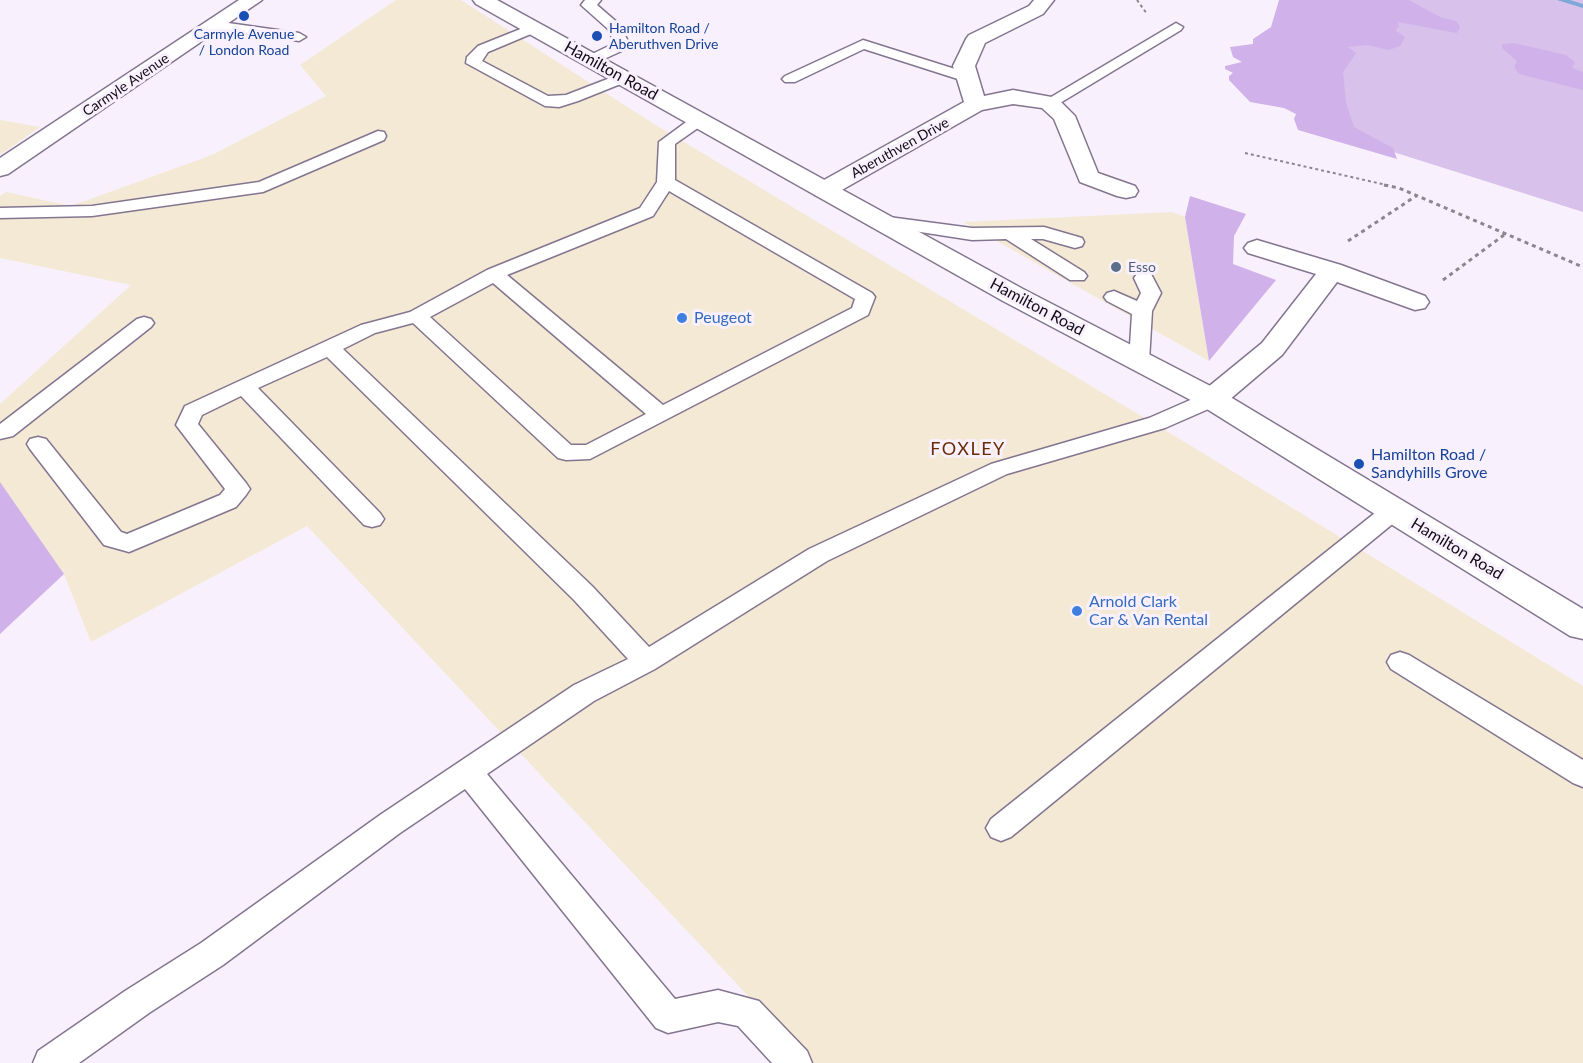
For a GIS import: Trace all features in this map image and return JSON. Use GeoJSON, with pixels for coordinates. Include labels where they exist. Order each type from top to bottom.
{"type":"FeatureCollection","features":[{"type":"Feature","properties":{"kind":"street","name":"Carmyle Avenue"},"geometry":{"type":"LineString","coordinates":[[0,169],[252,0]]}},
{"type":"Feature","properties":{"kind":"street","name":"Hamilton Road"},"geometry":{"type":"LineString","coordinates":[[483,0],[824,190],[1212,399],[1583,626]]}},
{"type":"Feature","properties":{"kind":"street"},"geometry":{"type":"LineString","coordinates":[[975,105],[964,66],[976,39],[1036,10],[1044,0]]}},
{"type":"Feature","properties":{"kind":"street","name":"Aberuthven Drive"},"geometry":{"type":"LineString","coordinates":[[824,190],[975,105],[1013,97],[1049,103]]}},
{"type":"Feature","properties":{"kind":"street"},"geometry":{"type":"LineString","coordinates":[[1049,103],[1064,116],[1088,177],[1126,191]]}},
{"type":"Feature","properties":{"kind":"street"},"geometry":{"type":"LineString","coordinates":[[1257,248],[1332,271],[1415,302]]}},
{"type":"Feature","properties":{"kind":"street"},"geometry":{"type":"LineString","coordinates":[[1212,399],[1272,349],[1332,271]]}},
{"type":"Feature","properties":{"kind":"lane"},"geometry":{"type":"LineString","coordinates":[[591,60],[623,45],[614,27],[588,5],[594,0]]}},
{"type":"Feature","properties":{"kind":"lane"},"geometry":{"type":"LineString","coordinates":[[214,25],[299,37]]}},
{"type":"Feature","properties":{"kind":"lane"},"geometry":{"type":"LineString","coordinates":[[1049,103],[1176,27]]}},
{"type":"Feature","properties":{"kind":"lane"},"geometry":{"type":"LineString","coordinates":[[533,28],[483,49],[475,57],[474,63],[544,101],[566,100],[623,78]]}},
{"type":"Feature","properties":{"kind":"lane"},"geometry":{"type":"LineString","coordinates":[[790,80],[863,44],[969,78]]}},
{"type":"Feature","properties":{"kind":"lane"},"geometry":{"type":"LineString","coordinates":[[38,444],[113,539],[129,543],[228,501],[238,489],[187,425],[193,411],[368,330],[417,316],[494,274],[647,212],[666,182],[667,142],[699,120]]}},
{"type":"Feature","properties":{"kind":"lane"},"geometry":{"type":"LineString","coordinates":[[0,213],[92,211],[263,187],[378,136]]}},
{"type":"Feature","properties":{"kind":"lane"},"geometry":{"type":"LineString","coordinates":[[417,316],[566,453],[591,452],[861,311],[865,297],[666,182]]}},
{"type":"Feature","properties":{"kind":"lane"},"geometry":{"type":"LineString","coordinates":[[881,221],[950,232],[1044,233],[1075,242]]}},
{"type":"Feature","properties":{"kind":"lane"},"geometry":{"type":"LineString","coordinates":[[1011,234],[1077,276]]}},
{"type":"Feature","properties":{"kind":"lane"},"geometry":{"type":"LineString","coordinates":[[494,274],[662,415]]}},
{"type":"Feature","properties":{"kind":"lane"},"geometry":{"type":"LineString","coordinates":[[1139,361],[1142,311],[1152,293],[1144,278]]}},
{"type":"Feature","properties":{"kind":"lane"},"geometry":{"type":"LineString","coordinates":[[1114,297],[1142,311]]}},
{"type":"Feature","properties":{"kind":"lane"},"geometry":{"type":"LineString","coordinates":[[0,432],[5,431],[144,323]]}},
{"type":"Feature","properties":{"kind":"lane"},"geometry":{"type":"LineString","coordinates":[[330,348],[583,593],[646,662]]}},
{"type":"Feature","properties":{"kind":"lane"},"geometry":{"type":"LineString","coordinates":[[244,386],[372,519]]}},
{"type":"Feature","properties":{"kind":"lane"},"geometry":{"type":"LineString","coordinates":[[50,1063],[137,1002],[212,954],[390,824],[584,693],[646,662],[818,555],[999,469],[1157,423],[1212,399]]}},
{"type":"Feature","properties":{"kind":"lane"},"geometry":{"type":"LineString","coordinates":[[1001,828],[1393,511]]}},
{"type":"Feature","properties":{"kind":"lane"},"geometry":{"type":"LineString","coordinates":[[1401,662],[1583,775]]}},
{"type":"Feature","properties":{"kind":"lane"},"geometry":{"type":"LineString","coordinates":[[468,771],[668,1017],[718,1006],[747,1012],[795,1063]]}},
{"type":"Feature","properties":{"kind":"path"},"geometry":{"type":"LineString","coordinates":[[1245,153],[1399,188],[1583,267]]}},
{"type":"Feature","properties":{"kind":"path"},"geometry":{"type":"LineString","coordinates":[[1350,246],[1345,243],[1416,196]]}},
{"type":"Feature","properties":{"kind":"path"},"geometry":{"type":"LineString","coordinates":[[1436,286],[1505,234]]}},
{"type":"Feature","properties":{"kind":"shaded area"},"geometry":{"type":"Polygon","coordinates":[[[396,0],[461,0],[654,124],[1193,447],[1583,686],[1583,1063],[811,1063],[307,526],[91,642],[64,574],[0,482],[0,404],[131,285],[0,258],[0,196],[6,192],[71,206],[212,155],[326,96],[300,65],[396,0]]]}},
{"type":"Feature","properties":{"kind":"shaded area"},"geometry":{"type":"Polygon","coordinates":[[[1279,0],[1409,0],[1440,17],[1456,21],[1460,27],[1457,33],[1398,22],[1399,27],[1395,30],[1405,37],[1400,46],[1389,50],[1367,45],[1348,47],[1356,53],[1343,72],[1346,103],[1354,127],[1393,148],[1397,159],[1298,130],[1294,119],[1296,114],[1284,108],[1250,102],[1229,80],[1229,76],[1233,73],[1225,69],[1225,66],[1242,62],[1233,57],[1230,47],[1253,44],[1253,39],[1271,27],[1279,0]]]}},
{"type":"Feature","properties":{"kind":"shaded area"},"geometry":{"type":"Polygon","coordinates":[[[1295,0],[1583,0],[1583,212],[1330,132],[1295,0]]]}},
{"type":"Feature","properties":{"kind":"shaded area"},"geometry":{"type":"Polygon","coordinates":[[[1514,43],[1566,55],[1575,62],[1572,68],[1583,72],[1583,90],[1519,74],[1514,67],[1517,61],[1502,48],[1502,44],[1514,43]]]}},
{"type":"Feature","properties":{"kind":"shaded area"},"geometry":{"type":"Polygon","coordinates":[[[0,120],[40,127],[0,155],[0,120]]]}},
{"type":"Feature","properties":{"kind":"shaded area"},"geometry":{"type":"Polygon","coordinates":[[[1190,196],[1246,214],[1234,236],[1233,264],[1276,280],[1209,361],[1185,217],[1190,196]]]}},
{"type":"Feature","properties":{"kind":"shaded area"},"geometry":{"type":"Polygon","coordinates":[[[1172,212],[1185,217],[1209,361],[963,222],[1172,212]]]}},
{"type":"Feature","properties":{"kind":"shaded area"},"geometry":{"type":"Polygon","coordinates":[[[0,482],[64,574],[0,634],[0,482]]]}},
{"type":"Feature","properties":{"kind":"waterway"},"geometry":{"type":"LineString","coordinates":[[1561,0],[1583,6]]}},
{"type":"Feature","properties":{"kind":"place","name":"Carmyle Avenue / London Road"},"geometry":{"type":"Point","coordinates":[244,16]}},
{"type":"Feature","properties":{"kind":"place","name":"Hamilton Road / Aberuthven Drive"},"geometry":{"type":"Point","coordinates":[597,36]}},
{"type":"Feature","properties":{"kind":"place","name":"Esso"},"geometry":{"type":"Point","coordinates":[1116,267]}},
{"type":"Feature","properties":{"kind":"place","name":"Peugeot"},"geometry":{"type":"Point","coordinates":[682,318]}},
{"type":"Feature","properties":{"kind":"place","name":"Hamilton Road / Sandyhills Grove"},"geometry":{"type":"Point","coordinates":[1359,464]}},
{"type":"Feature","properties":{"kind":"place","name":"Arnold Clark Car & Van Rental"},"geometry":{"type":"Point","coordinates":[1077,611]}},
{"type":"Feature","properties":{"kind":"district","name":"FOXLEY"},"geometry":{"type":"Point","coordinates":[968,449]}}]}
